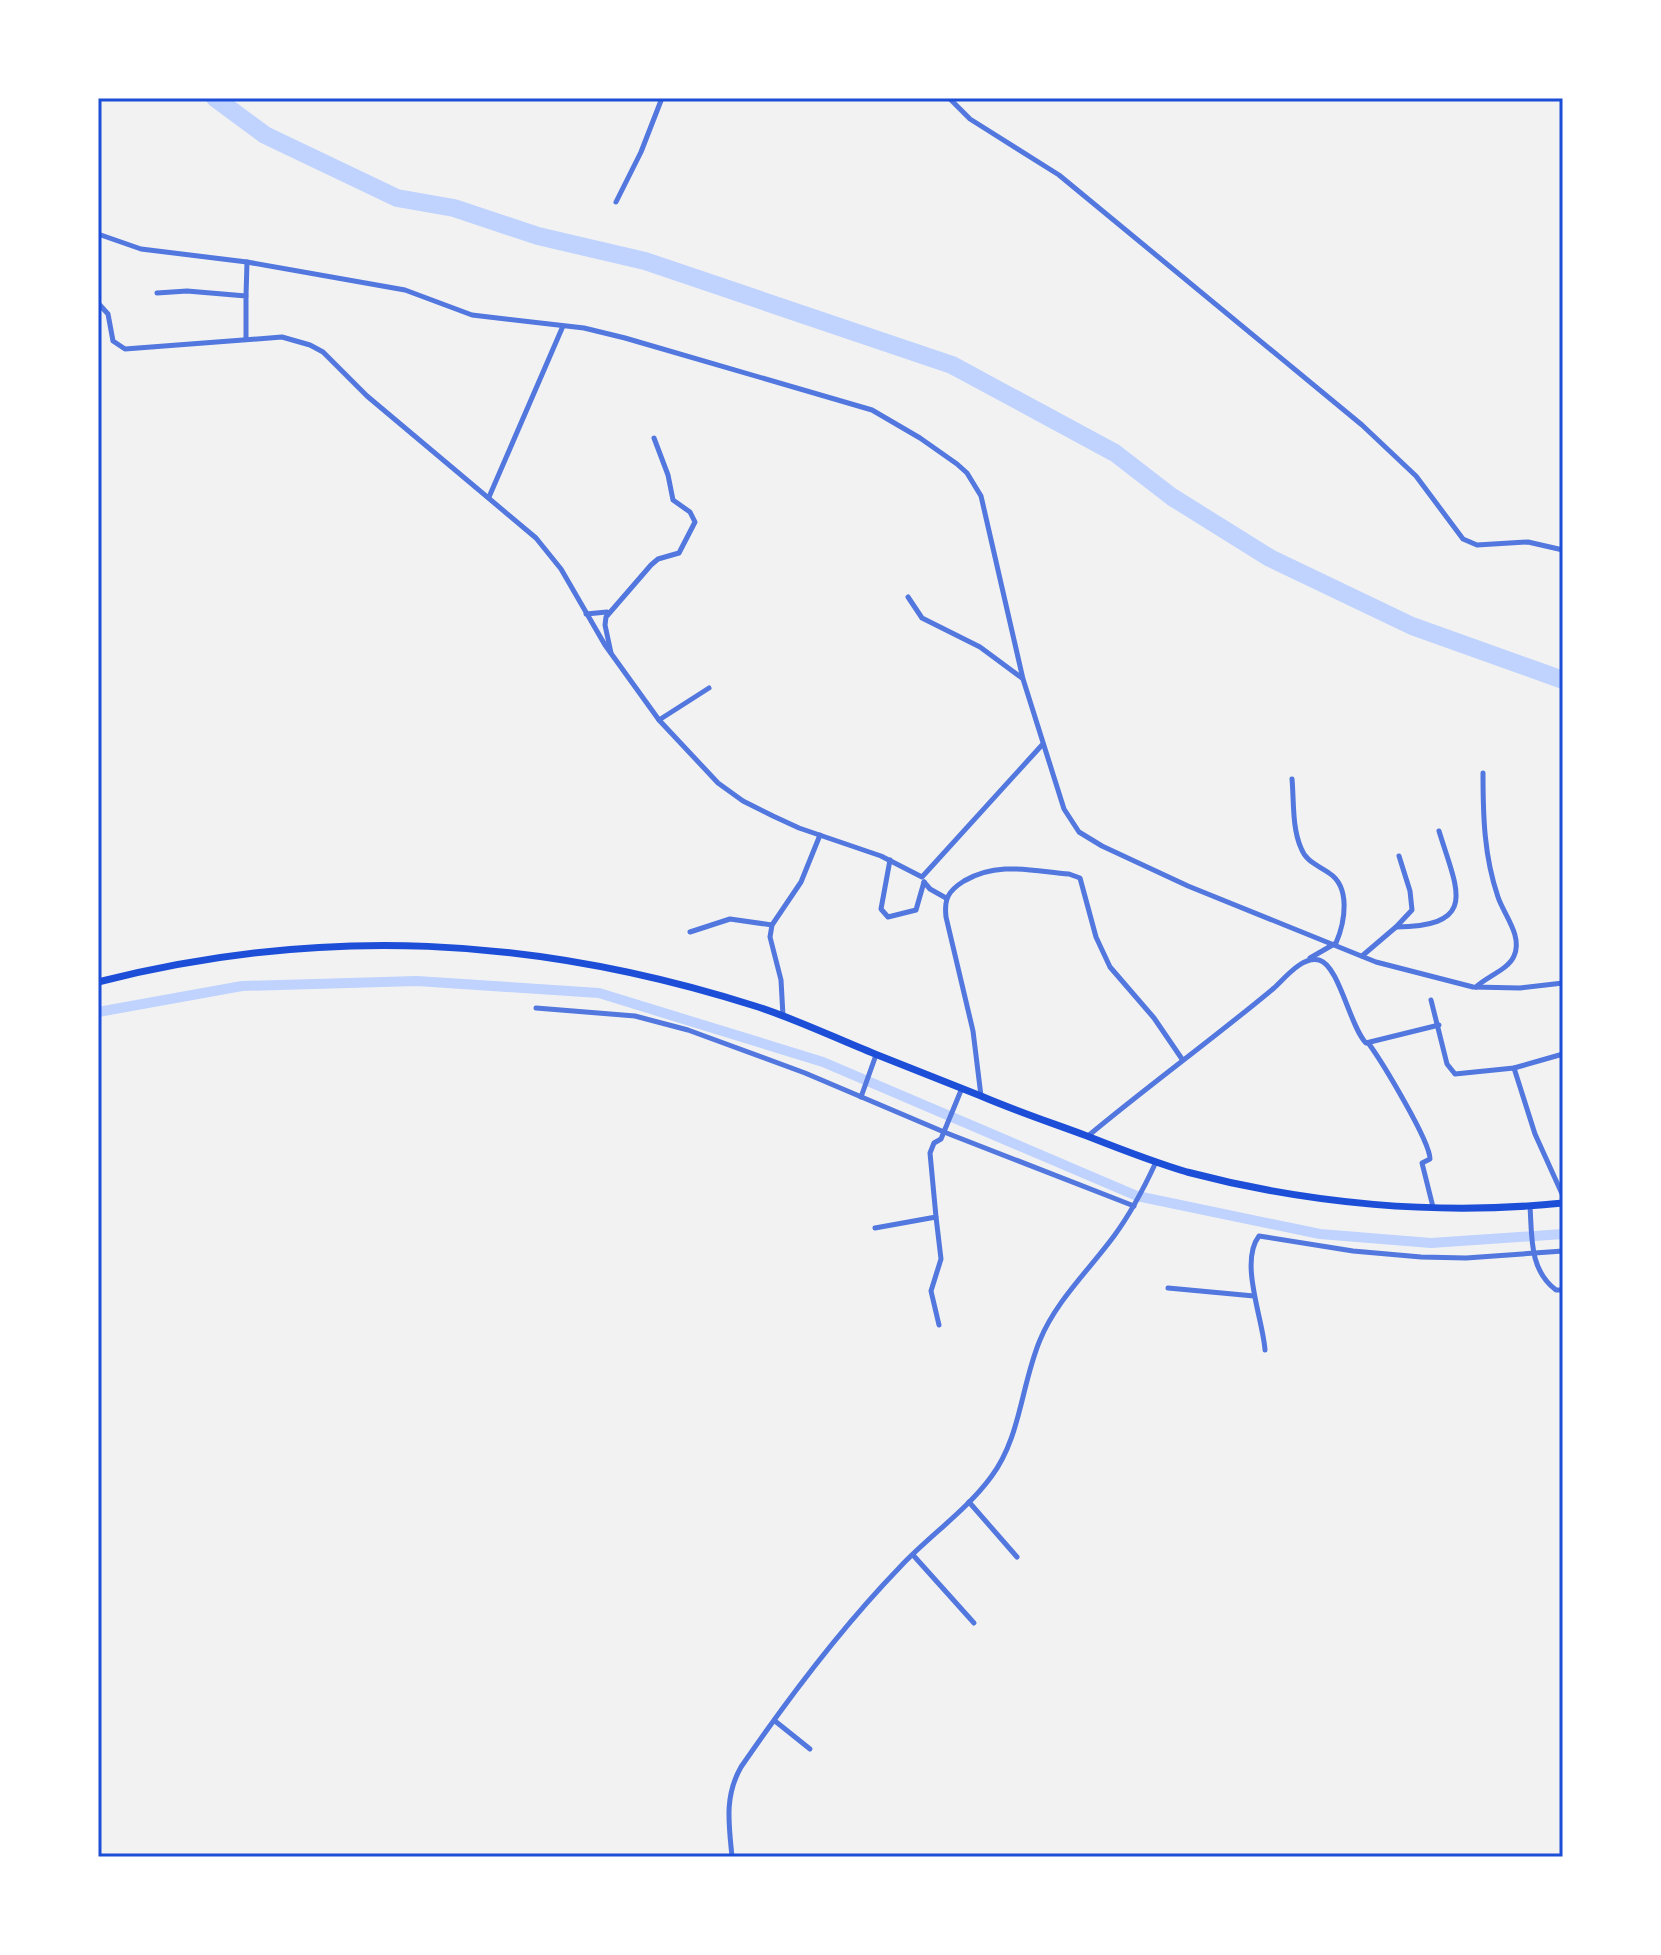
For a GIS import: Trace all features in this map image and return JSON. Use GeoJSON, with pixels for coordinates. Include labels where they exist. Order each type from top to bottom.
{"type":"FeatureCollection","features":[{"type":"Feature","properties":{"kind":"main road"},"geometry":{"type":"LineString","coordinates":[[98,982],[182,962],[320,947],[451,947],[521,953],[613,968],[704,991],[783,1016],[875,1059],[962,1088],[1156,1162],[1276,1192],[1433,1207],[1563,1203]]}},
{"type":"Feature","properties":{"kind":"street"},"geometry":{"type":"LineString","coordinates":[[616,202],[641,152],[662,98]]}},
{"type":"Feature","properties":{"kind":"street"},"geometry":{"type":"LineString","coordinates":[[949,98],[970,119],[1059,175],[1362,425],[1416,476],[1463,539],[1477,545],[1518,542],[1563,550]]}},
{"type":"Feature","properties":{"kind":"street"},"geometry":{"type":"LineString","coordinates":[[98,234],[141,249],[247,262],[405,290],[472,315],[563,326],[625,338],[872,410],[957,464],[967,473],[981,496],[1023,679],[1043,744],[1064,809],[1072,823],[1090,840],[1188,886],[1362,956],[1476,987],[1520,988],[1563,983]]}},
{"type":"Feature","properties":{"kind":"street"},"geometry":{"type":"LineString","coordinates":[[246,338],[247,262]]}},
{"type":"Feature","properties":{"kind":"street"},"geometry":{"type":"LineString","coordinates":[[157,293],[187,291],[246,296]]}},
{"type":"Feature","properties":{"kind":"street"},"geometry":{"type":"LineString","coordinates":[[98,303],[108,314],[110,336],[115,345],[125,349],[282,337],[298,340],[323,352],[367,396],[517,520],[549,553],[611,654],[659,720],[690,756],[730,792],[756,808],[890,860],[946,898]]}},
{"type":"Feature","properties":{"kind":"street"},"geometry":{"type":"LineString","coordinates":[[489,497],[524,423],[563,326]]}},
{"type":"Feature","properties":{"kind":"street"},"geometry":{"type":"LineString","coordinates":[[611,654],[605,625],[608,612],[658,559],[679,553],[695,522],[690,512],[673,500],[668,475],[654,438]]}},
{"type":"Feature","properties":{"kind":"street"},"geometry":{"type":"LineString","coordinates":[[908,597],[922,618],[980,647],[1023,679]]}},
{"type":"Feature","properties":{"kind":"street"},"geometry":{"type":"LineString","coordinates":[[585,614],[608,612]]}},
{"type":"Feature","properties":{"kind":"street"},"geometry":{"type":"LineString","coordinates":[[659,720],[709,688]]}},
{"type":"Feature","properties":{"kind":"street"},"geometry":{"type":"LineString","coordinates":[[890,860],[881,909],[888,917],[916,910],[923,880],[1043,744]]}},
{"type":"Feature","properties":{"kind":"street"},"geometry":{"type":"LineString","coordinates":[[1476,987],[1507,965],[1515,954],[1516,946],[1516,936],[1499,901],[1486,855],[1483,773]]}},
{"type":"Feature","properties":{"kind":"street"},"geometry":{"type":"LineString","coordinates":[[1088,1136],[1305,962],[1333,946],[1339,936],[1344,912],[1343,894],[1335,878],[1310,862],[1301,850],[1292,779]]}},
{"type":"Feature","properties":{"kind":"street"},"geometry":{"type":"LineString","coordinates":[[1396,927],[1422,927],[1454,911],[1457,903],[1454,883],[1439,831]]}},
{"type":"Feature","properties":{"kind":"street"},"geometry":{"type":"LineString","coordinates":[[783,1016],[781,980],[770,937],[772,925],[801,882],[820,835]]}},
{"type":"Feature","properties":{"kind":"street"},"geometry":{"type":"LineString","coordinates":[[1362,956],[1406,918],[1413,903],[1399,856]]}},
{"type":"Feature","properties":{"kind":"street"},"geometry":{"type":"LineString","coordinates":[[981,1096],[976,1048],[946,917],[946,898],[961,884],[995,868],[1078,876],[1096,937],[1110,967],[1154,1018],[1182,1059]]}},
{"type":"Feature","properties":{"kind":"street"},"geometry":{"type":"LineString","coordinates":[[690,932],[730,919],[772,925]]}},
{"type":"Feature","properties":{"kind":"street"},"geometry":{"type":"LineString","coordinates":[[1305,962],[1316,959],[1324,962],[1332,973],[1363,1041],[1369,1044],[1420,1130],[1430,1154],[1430,1158],[1422,1163],[1433,1207]]}},
{"type":"Feature","properties":{"kind":"street"},"geometry":{"type":"LineString","coordinates":[[1431,1000],[1447,1064],[1455,1074],[1514,1068],[1563,1054]]}},
{"type":"Feature","properties":{"kind":"street"},"geometry":{"type":"LineString","coordinates":[[536,1008],[635,1016],[658,1022],[752,1053],[1135,1204]]}},
{"type":"Feature","properties":{"kind":"street"},"geometry":{"type":"LineString","coordinates":[[1369,1044],[1396,1034],[1439,1025]]}},
{"type":"Feature","properties":{"kind":"street"},"geometry":{"type":"LineString","coordinates":[[861,1097],[875,1059]]}},
{"type":"Feature","properties":{"kind":"street"},"geometry":{"type":"LineString","coordinates":[[1514,1068],[1535,1134],[1563,1196]]}},
{"type":"Feature","properties":{"kind":"street"},"geometry":{"type":"LineString","coordinates":[[939,1325],[931,1291],[941,1259],[930,1153],[934,1143],[941,1139],[962,1088]]}},
{"type":"Feature","properties":{"kind":"street"},"geometry":{"type":"LineString","coordinates":[[732,1857],[727,1810],[729,1793],[741,1767],[848,1627],[913,1555],[991,1477],[1006,1451],[1037,1349],[1048,1324],[1135,1204],[1156,1162]]}},
{"type":"Feature","properties":{"kind":"street"},"geometry":{"type":"LineString","coordinates":[[1530,1206],[1533,1254],[1549,1284],[1556,1290],[1563,1290]]}},
{"type":"Feature","properties":{"kind":"street"},"geometry":{"type":"LineString","coordinates":[[875,1228],[936,1217]]}},
{"type":"Feature","properties":{"kind":"street"},"geometry":{"type":"LineString","coordinates":[[1265,1350],[1254,1296],[1253,1252],[1256,1240],[1262,1236],[1384,1255],[1466,1258],[1563,1251]]}},
{"type":"Feature","properties":{"kind":"street"},"geometry":{"type":"LineString","coordinates":[[1168,1288],[1254,1296]]}},
{"type":"Feature","properties":{"kind":"street"},"geometry":{"type":"LineString","coordinates":[[969,1502],[1017,1557]]}},
{"type":"Feature","properties":{"kind":"street"},"geometry":{"type":"LineString","coordinates":[[913,1555],[974,1623]]}},
{"type":"Feature","properties":{"kind":"street"},"geometry":{"type":"LineString","coordinates":[[775,1721],[810,1749]]}},
{"type":"Feature","properties":{"kind":"waterway"},"geometry":{"type":"LineString","coordinates":[[215,98],[265,135],[397,198],[454,208],[538,236],[645,261],[952,365],[1115,453],[1172,497],[1270,558],[1412,626],[1563,680]]}},
{"type":"Feature","properties":{"kind":"waterway"},"geometry":{"type":"LineString","coordinates":[[98,1012],[242,986],[417,981],[599,993],[823,1062],[1137,1196],[1320,1234],[1431,1243],[1563,1234]]}}]}
